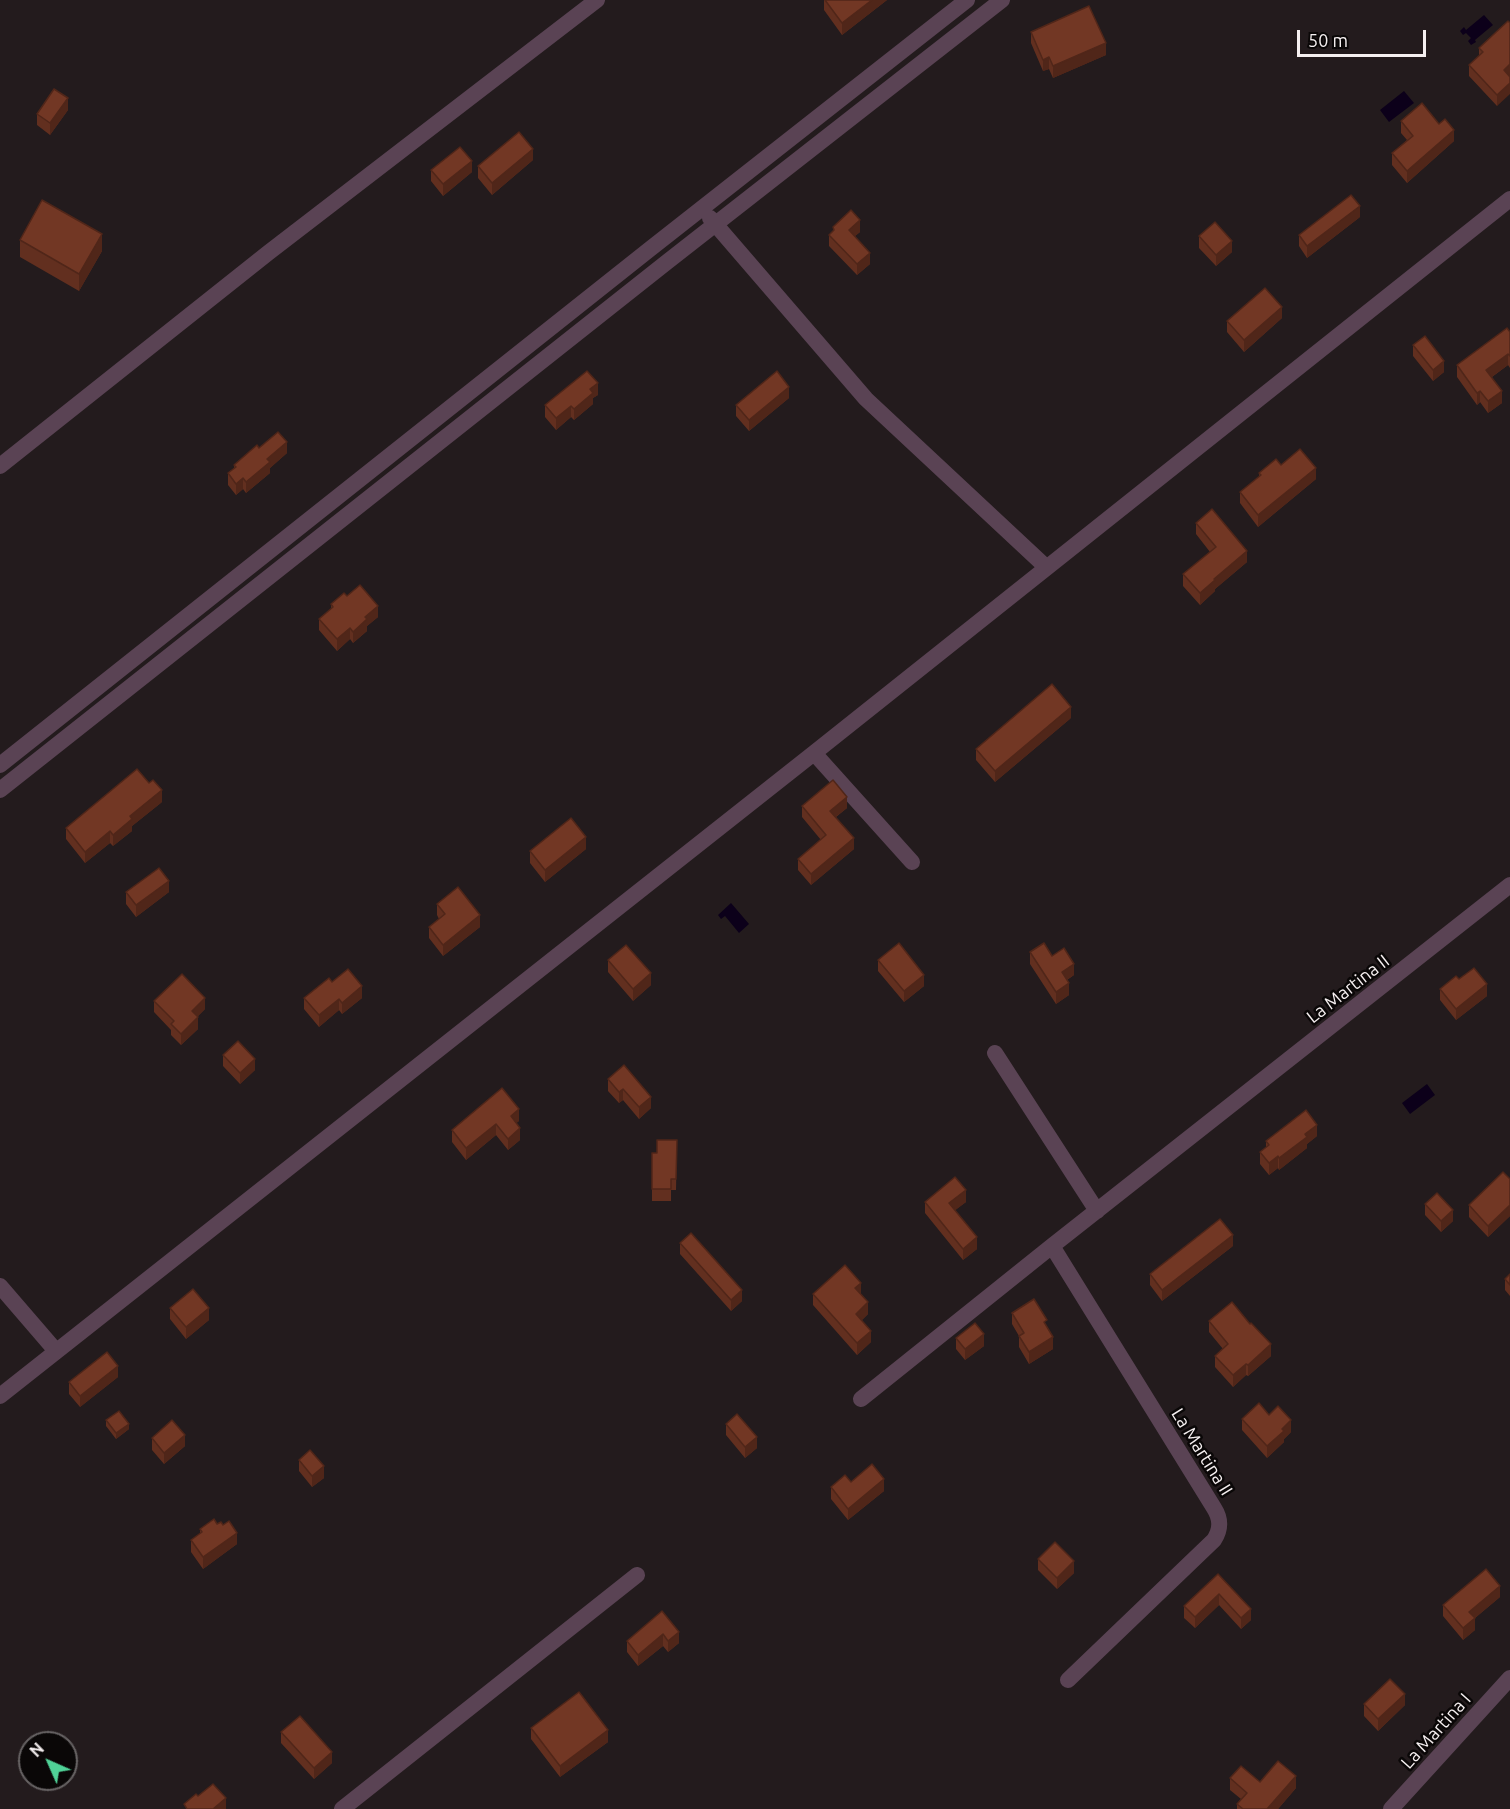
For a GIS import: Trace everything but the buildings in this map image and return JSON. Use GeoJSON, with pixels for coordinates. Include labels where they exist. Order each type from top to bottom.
{"type":"FeatureCollection","features":[{"type":"Feature","properties":{"kind":"street"},"geometry":{"type":"LineString","coordinates":[[0,466],[268,253],[597,0]]}},
{"type":"Feature","properties":{"kind":"street"},"geometry":{"type":"LineString","coordinates":[[0,765],[967,0]]}},
{"type":"Feature","properties":{"kind":"street"},"geometry":{"type":"LineString","coordinates":[[0,790],[1002,0]]}},
{"type":"Feature","properties":{"kind":"street"},"geometry":{"type":"LineString","coordinates":[[0,1396],[1510,199]]}},
{"type":"Feature","properties":{"kind":"street"},"geometry":{"type":"LineString","coordinates":[[701,209],[866,399],[1046,567]]}},
{"type":"Feature","properties":{"kind":"street"},"geometry":{"type":"LineString","coordinates":[[814,753],[912,862]]}},
{"type":"Feature","properties":{"kind":"street","name":"La Martina II"},"geometry":{"type":"LineString","coordinates":[[861,1399],[1510,885]]}},
{"type":"Feature","properties":{"kind":"street"},"geometry":{"type":"LineString","coordinates":[[995,1053],[1097,1211]]}},
{"type":"Feature","properties":{"kind":"street","name":"La Martina II"},"geometry":{"type":"LineString","coordinates":[[1052,1246],[1220,1521],[1214,1540],[1068,1680]]}},
{"type":"Feature","properties":{"kind":"street"},"geometry":{"type":"LineString","coordinates":[[0,1286],[56,1351]]}},
{"type":"Feature","properties":{"kind":"street"},"geometry":{"type":"LineString","coordinates":[[342,1809],[637,1575]]}},
{"type":"Feature","properties":{"kind":"street","name":"La Martina I"},"geometry":{"type":"LineString","coordinates":[[1392,1809],[1510,1678]]}},
{"type":"Feature","properties":{"kind":"shaded area"},"geometry":{"type":"Polygon","coordinates":[[[1484,15],[1493,25],[1471,45],[1468,41],[1471,38],[1460,31],[1464,27],[1466,30],[1484,15]]]}},
{"type":"Feature","properties":{"kind":"shaded area"},"geometry":{"type":"Polygon","coordinates":[[[1404,91],[1414,103],[1389,122],[1380,110],[1404,91]]]}},
{"type":"Feature","properties":{"kind":"shaded area"},"geometry":{"type":"Polygon","coordinates":[[[731,903],[749,924],[739,933],[725,916],[721,919],[718,915],[731,903]]]}},
{"type":"Feature","properties":{"kind":"shaded area"},"geometry":{"type":"Polygon","coordinates":[[[1427,1084],[1435,1095],[1410,1114],[1402,1103],[1427,1084]]]}}]}
